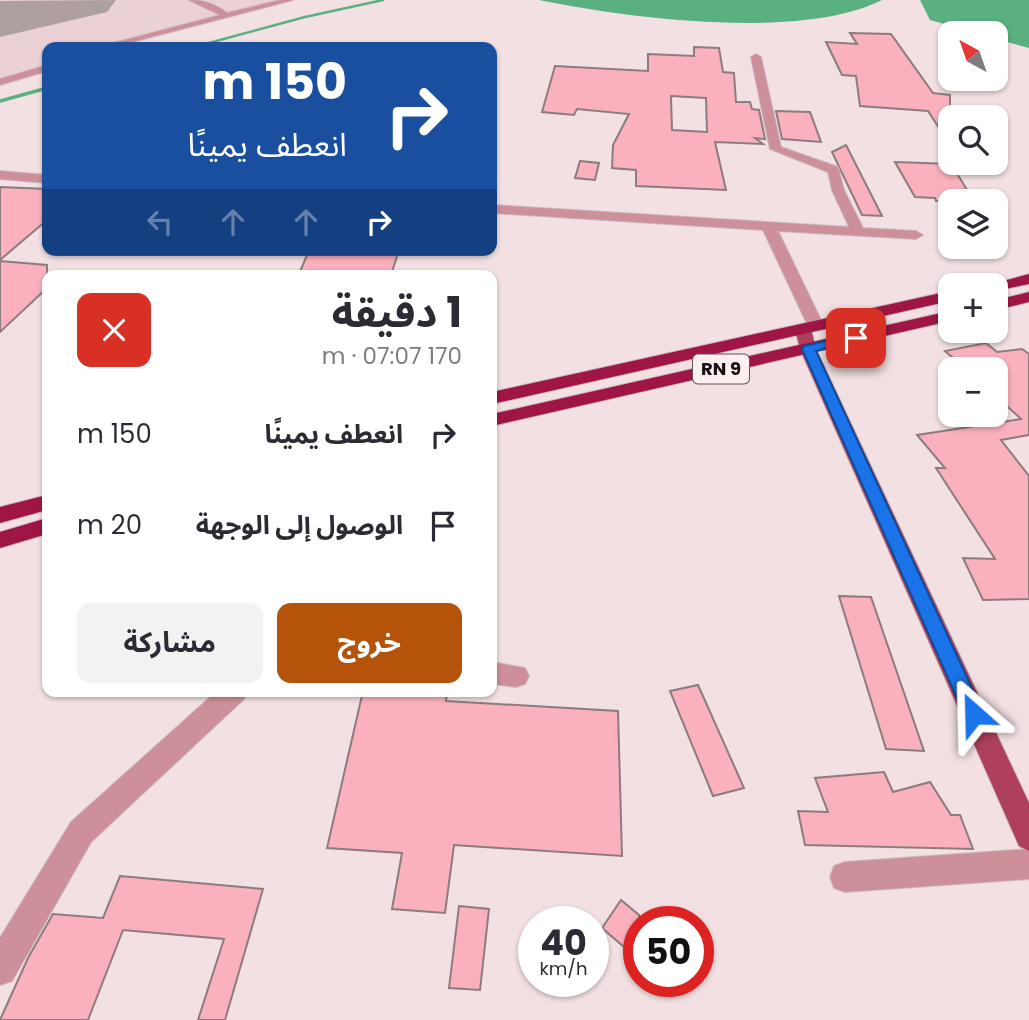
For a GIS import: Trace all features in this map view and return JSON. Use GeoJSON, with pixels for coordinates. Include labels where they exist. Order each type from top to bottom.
{"type":"FeatureCollection","features":[{"type":"Feature","properties":{"kind":"highway"},"geometry":{"type":"LineString","coordinates":[[1008,283],[1029,279]]}},
{"type":"Feature","properties":{"kind":"highway"},"geometry":{"type":"LineString","coordinates":[[1008,302],[1029,297]]}},
{"type":"Feature","properties":{"kind":"highway","name":"RN 9"},"geometry":{"type":"LineString","coordinates":[[497,419],[938,299]]}},
{"type":"Feature","properties":{"kind":"highway","name":"RN 9"},"geometry":{"type":"LineString","coordinates":[[497,397],[809,334],[938,318]]}},
{"type":"Feature","properties":{"kind":"highway"},"geometry":{"type":"LineString","coordinates":[[0,515],[42,504]]}},
{"type":"Feature","properties":{"kind":"highway"},"geometry":{"type":"LineString","coordinates":[[0,540],[42,527]]}},
{"type":"Feature","properties":{"kind":"main road"},"geometry":{"type":"LineString","coordinates":[[809,334],[1029,836]]}},
{"type":"Feature","properties":{"kind":"street"},"geometry":{"type":"LineString","coordinates":[[193,0],[211,5],[226,16]]}},
{"type":"Feature","properties":{"kind":"street"},"geometry":{"type":"LineString","coordinates":[[123,42],[289,0]]}},
{"type":"Feature","properties":{"kind":"street"},"geometry":{"type":"LineString","coordinates":[[756,57],[776,149],[834,170],[838,190],[857,230]]}},
{"type":"Feature","properties":{"kind":"street"},"geometry":{"type":"LineString","coordinates":[[0,82],[42,69]]}},
{"type":"Feature","properties":{"kind":"street"},"geometry":{"type":"LineString","coordinates":[[0,175],[42,179]]}},
{"type":"Feature","properties":{"kind":"street"},"geometry":{"type":"LineString","coordinates":[[497,209],[916,235]]}},
{"type":"Feature","properties":{"kind":"street"},"geometry":{"type":"LineString","coordinates":[[769,227],[809,334]]}},
{"type":"Feature","properties":{"kind":"street"},"geometry":{"type":"LineString","coordinates":[[0,969],[81,832],[228,697]]}},
{"type":"Feature","properties":{"kind":"street"},"geometry":{"type":"LineString","coordinates":[[845,877],[1029,864]]}},
{"type":"Feature","properties":{"kind":"shaded area"},"geometry":{"type":"Polygon","coordinates":[[[0,0],[297,0],[134,42],[42,42],[42,72],[0,84],[0,0]]]}},
{"type":"Feature","properties":{"kind":"shaded area"},"geometry":{"type":"Polygon","coordinates":[[[539,0],[882,0],[848,13],[807,20],[761,23],[665,19],[539,0]]]}},
{"type":"Feature","properties":{"kind":"shaded area"},"geometry":{"type":"Polygon","coordinates":[[[920,0],[1029,0],[1029,48],[1008,42],[1008,21],[938,22],[930,20],[920,0]]]}},
{"type":"Feature","properties":{"kind":"building"},"geometry":{"type":"Polygon","coordinates":[[[850,33],[891,34],[933,93],[950,95],[950,105],[938,105],[938,126],[928,111],[860,106],[856,76],[842,75],[826,42],[857,44],[850,33]]]}},
{"type":"Feature","properties":{"kind":"building"},"geometry":{"type":"Polygon","coordinates":[[[694,47],[719,48],[723,72],[734,73],[736,102],[750,102],[752,109],[759,110],[765,139],[755,138],[763,144],[715,142],[726,190],[636,186],[636,170],[612,168],[613,145],[629,114],[577,109],[574,115],[542,112],[555,66],[648,71],[648,54],[694,56],[694,47]],[[671,96],[672,130],[707,132],[706,98],[671,96]]]}},
{"type":"Feature","properties":{"kind":"building"},"geometry":{"type":"Polygon","coordinates":[[[776,111],[810,112],[821,142],[782,139],[776,111]]]}},
{"type":"Feature","properties":{"kind":"building"},"geometry":{"type":"Polygon","coordinates":[[[846,145],[882,216],[862,215],[832,152],[846,145]]]}},
{"type":"Feature","properties":{"kind":"building"},"geometry":{"type":"Polygon","coordinates":[[[580,161],[599,163],[595,180],[575,178],[580,161]]]}},
{"type":"Feature","properties":{"kind":"building"},"geometry":{"type":"Polygon","coordinates":[[[895,162],[938,164],[938,175],[958,175],[967,189],[938,189],[938,201],[935,198],[915,197],[895,162]]]}},
{"type":"Feature","properties":{"kind":"building"},"geometry":{"type":"Polygon","coordinates":[[[0,187],[42,189],[42,224],[0,260],[0,187]]]}},
{"type":"Feature","properties":{"kind":"building"},"geometry":{"type":"Polygon","coordinates":[[[306,256],[397,256],[393,270],[301,270],[306,256]]]}},
{"type":"Feature","properties":{"kind":"building"},"geometry":{"type":"Polygon","coordinates":[[[0,261],[47,265],[47,270],[42,270],[42,293],[0,332],[0,261]]]}},
{"type":"Feature","properties":{"kind":"building"},"geometry":{"type":"Polygon","coordinates":[[[986,343],[997,352],[1022,349],[1029,354],[1029,435],[1001,440],[1029,476],[1029,599],[983,600],[963,558],[995,559],[936,468],[945,468],[917,435],[969,427],[1008,427],[1008,421],[1021,419],[1008,407],[1008,357],[952,357],[945,351],[986,343]]]}},
{"type":"Feature","properties":{"kind":"building"},"geometry":{"type":"Polygon","coordinates":[[[839,596],[871,597],[924,751],[886,749],[839,596]]]}},
{"type":"Feature","properties":{"kind":"building"},"geometry":{"type":"Polygon","coordinates":[[[698,685],[744,788],[713,796],[670,691],[698,685]]]}},
{"type":"Feature","properties":{"kind":"building"},"geometry":{"type":"Polygon","coordinates":[[[362,697],[446,697],[446,701],[618,711],[622,856],[454,845],[445,913],[392,909],[402,853],[327,848],[362,697]]]}},
{"type":"Feature","properties":{"kind":"building"},"geometry":{"type":"Polygon","coordinates":[[[884,772],[893,792],[930,782],[951,815],[960,815],[973,849],[805,845],[798,811],[828,812],[815,778],[884,772]]]}},
{"type":"Feature","properties":{"kind":"building"},"geometry":{"type":"Polygon","coordinates":[[[120,876],[263,889],[225,1020],[198,1020],[224,939],[123,930],[88,1020],[0,1020],[28,958],[53,914],[103,918],[120,876]]]}},
{"type":"Feature","properties":{"kind":"building"},"geometry":{"type":"Polygon","coordinates":[[[621,900],[628,906],[623,906],[623,946],[609,934],[609,918],[621,900]]]}},
{"type":"Feature","properties":{"kind":"building"},"geometry":{"type":"Polygon","coordinates":[[[459,906],[489,909],[480,990],[449,988],[459,906]]]}},
{"type":"Feature","properties":{"kind":"waterway"},"geometry":{"type":"LineString","coordinates":[[212,42],[305,17],[383,0]]}},
{"type":"Feature","properties":{"kind":"waterway"},"geometry":{"type":"LineString","coordinates":[[0,101],[42,89]]}},
{"type":"Feature","properties":{"kind":"runway"},"geometry":{"type":"LineString","coordinates":[[0,19],[87,0]]}},
{"type":"Feature","properties":{"kind":"route"},"geometry":{"type":"LineString","coordinates":[[856,338],[808,349],[974,714]]}}]}
